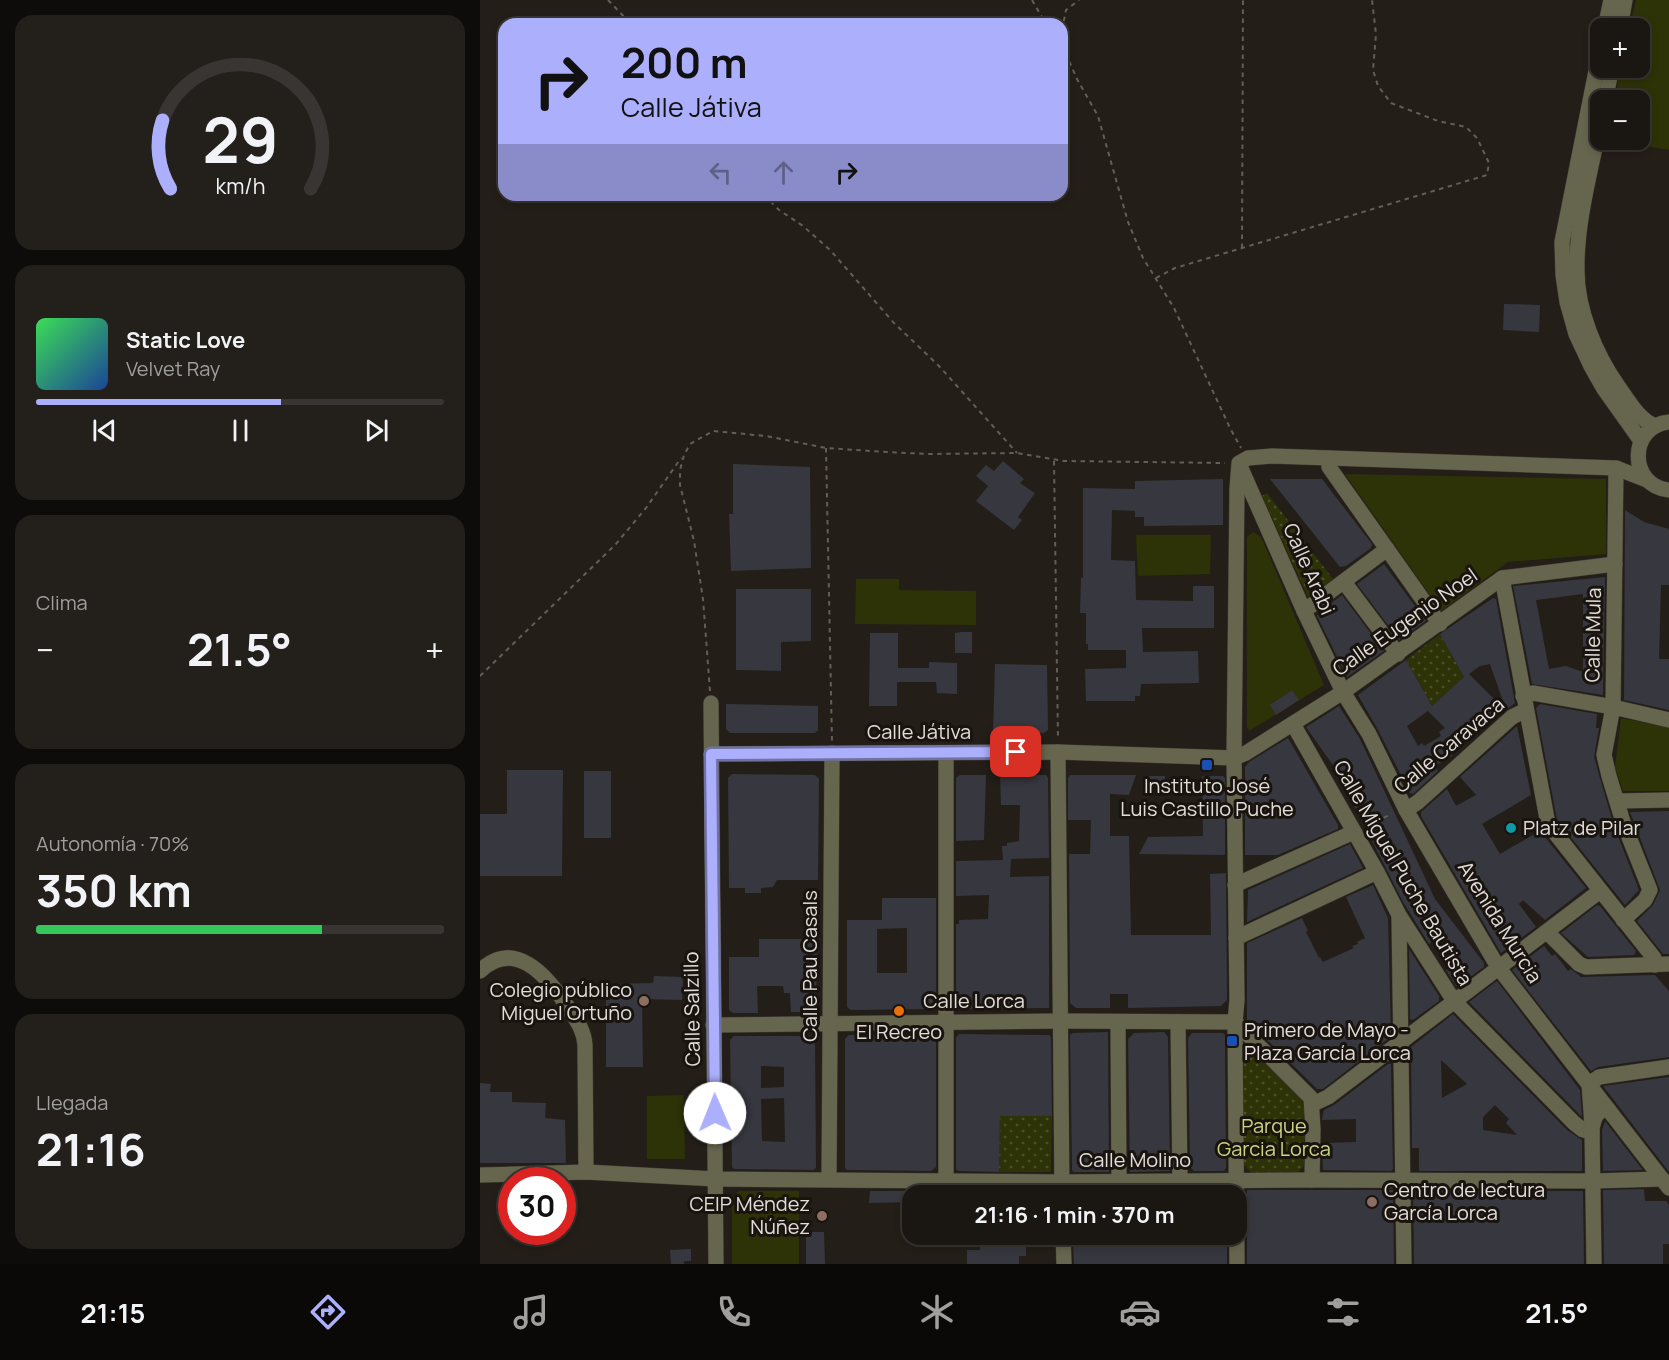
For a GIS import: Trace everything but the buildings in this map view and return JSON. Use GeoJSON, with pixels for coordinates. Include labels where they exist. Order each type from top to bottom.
{"type":"FeatureCollection","features":[{"type":"Feature","properties":{"kind":"street"},"geometry":{"type":"LineString","coordinates":[[1607,18],[1611,0]]}},
{"type":"Feature","properties":{"kind":"street"},"geometry":{"type":"LineString","coordinates":[[1622,18],[1625,0]]}},
{"type":"Feature","properties":{"kind":"street"},"geometry":{"type":"LineString","coordinates":[[1595,78],[1564,231],[1563,275],[1567,302],[1576,334],[1591,366],[1639,448],[1642,473],[1647,480]]}},
{"type":"Feature","properties":{"kind":"street"},"geometry":{"type":"LineString","coordinates":[[1237,1264],[1234,758],[1237,488],[1243,460],[1272,456],[1616,468],[1624,466],[1662,424],[1642,417],[1602,360],[1586,322],[1580,298],[1576,274],[1579,232],[1595,150]]}},
{"type":"Feature","properties":{"kind":"street"},"geometry":{"type":"LineString","coordinates":[[1328,458],[1329,467],[1440,624]]}},
{"type":"Feature","properties":{"kind":"street","name":"Calle Arabi"},"geometry":{"type":"LineString","coordinates":[[1243,460],[1304,611],[1343,692]]}},
{"type":"Feature","properties":{"kind":"street"},"geometry":{"type":"LineString","coordinates":[[1616,468],[1669,490]]}},
{"type":"Feature","properties":{"kind":"street","name":"Calle Mula"},"geometry":{"type":"LineString","coordinates":[[1616,468],[1613,707],[1604,755],[1627,833],[1650,890],[1645,900],[1623,920]]}},
{"type":"Feature","properties":{"kind":"street"},"geometry":{"type":"LineString","coordinates":[[1304,611],[1387,549]]}},
{"type":"Feature","properties":{"kind":"street","name":"Calle Eugenio Noel"},"geometry":{"type":"LineString","coordinates":[[1234,758],[1246,753],[1343,692],[1502,578],[1615,564]]}},
{"type":"Feature","properties":{"kind":"street"},"geometry":{"type":"LineString","coordinates":[[1502,578],[1548,824],[1653,958],[1662,964]]}},
{"type":"Feature","properties":{"kind":"street"},"geometry":{"type":"LineString","coordinates":[[1344,582],[1398,654]]}},
{"type":"Feature","properties":{"kind":"street","name":"Avenida Murcia"},"geometry":{"type":"LineString","coordinates":[[1343,692],[1369,734],[1406,810],[1498,967],[1666,1183]]}},
{"type":"Feature","properties":{"kind":"street"},"geometry":{"type":"LineString","coordinates":[[1524,703],[1533,693],[1613,707],[1669,720]]}},
{"type":"Feature","properties":{"kind":"street","name":"Calle Salzillo"},"geometry":{"type":"LineString","coordinates":[[711,703],[716,1264]]}},
{"type":"Feature","properties":{"kind":"street","name":"Calle Caravaca"},"geometry":{"type":"LineString","coordinates":[[1406,810],[1418,802],[1512,717],[1524,703]]}},
{"type":"Feature","properties":{"kind":"street","name":"Calle Miguel Puche Bautista"},"geometry":{"type":"LineString","coordinates":[[1293,724],[1399,915],[1454,1001],[1574,1124],[1583,1130],[1592,1131]]}},
{"type":"Feature","properties":{"kind":"street"},"geometry":{"type":"LineString","coordinates":[[1058,752],[1062,1185]]}},
{"type":"Feature","properties":{"kind":"street","name":"Calle Játiva"},"geometry":{"type":"LineString","coordinates":[[711,754],[1058,752],[1234,758]]}},
{"type":"Feature","properties":{"kind":"street","name":"Calle Pau Casals"},"geometry":{"type":"LineString","coordinates":[[829,1178],[832,753]]}},
{"type":"Feature","properties":{"kind":"street"},"geometry":{"type":"LineString","coordinates":[[946,753],[946,1181]]}},
{"type":"Feature","properties":{"kind":"street"},"geometry":{"type":"LineString","coordinates":[[1617,801],[1669,800]]}},
{"type":"Feature","properties":{"kind":"street"},"geometry":{"type":"LineString","coordinates":[[1235,885],[1354,832]]}},
{"type":"Feature","properties":{"kind":"street"},"geometry":{"type":"LineString","coordinates":[[1236,938],[1377,872]]}},
{"type":"Feature","properties":{"kind":"street"},"geometry":{"type":"LineString","coordinates":[[1313,1104],[1328,1097],[1600,891]]}},
{"type":"Feature","properties":{"kind":"street"},"geometry":{"type":"LineString","coordinates":[[1399,915],[1404,1264]]}},
{"type":"Feature","properties":{"kind":"street"},"geometry":{"type":"LineString","coordinates":[[1546,932],[1579,964],[1586,967],[1662,964]]}},
{"type":"Feature","properties":{"kind":"street"},"geometry":{"type":"LineString","coordinates":[[480,971],[493,961],[509,957],[526,962],[544,976],[557,991],[583,1030],[586,1172]]}},
{"type":"Feature","properties":{"kind":"street","name":"Calle Lorca"},"geometry":{"type":"LineString","coordinates":[[713,1025],[1060,1021],[1235,1022]]}},
{"type":"Feature","properties":{"kind":"street"},"geometry":{"type":"LineString","coordinates":[[1178,1022],[1180,1181]]}},
{"type":"Feature","properties":{"kind":"street"},"geometry":{"type":"LineString","coordinates":[[1235,1022],[1309,1096],[1313,1104],[1312,1180]]}},
{"type":"Feature","properties":{"kind":"street"},"geometry":{"type":"LineString","coordinates":[[1118,1023],[1119,1181]]}},
{"type":"Feature","properties":{"kind":"street"},"geometry":{"type":"LineString","coordinates":[[1594,1264],[1592,1131],[1588,1084],[1599,1077],[1669,1067]]}},
{"type":"Feature","properties":{"kind":"street"},"geometry":{"type":"LineString","coordinates":[[1592,1131],[1596,1116],[1600,1111],[1608,1109]]}},
{"type":"Feature","properties":{"kind":"street","name":"Calle Molino"},"geometry":{"type":"LineString","coordinates":[[480,1175],[586,1172],[716,1179],[829,1178],[1004,1185]]}},
{"type":"Feature","properties":{"kind":"street","name":"Calle Molino"},"geometry":{"type":"LineString","coordinates":[[1090,1185],[1119,1181],[1237,1180],[1666,1183]]}},
{"type":"Feature","properties":{"kind":"street"},"geometry":{"type":"LineString","coordinates":[[1063,1245],[1064,1264]]}},
{"type":"Feature","properties":{"kind":"path"},"geometry":{"type":"LineString","coordinates":[[608,0],[625,18]]}},
{"type":"Feature","properties":{"kind":"path"},"geometry":{"type":"LineString","coordinates":[[1032,0],[1042,18]]}},
{"type":"Feature","properties":{"kind":"path"},"geometry":{"type":"LineString","coordinates":[[1064,18],[1066,10],[1079,0]]}},
{"type":"Feature","properties":{"kind":"path"},"geometry":{"type":"LineString","coordinates":[[1242,248],[1243,0]]}},
{"type":"Feature","properties":{"kind":"path"},"geometry":{"type":"LineString","coordinates":[[1156,278],[1175,268],[1487,174],[1489,163],[1477,138],[1466,127],[1438,120],[1391,103],[1378,86],[1373,70],[1376,34],[1372,0]]}},
{"type":"Feature","properties":{"kind":"path"},"geometry":{"type":"LineString","coordinates":[[480,676],[615,545],[651,501],[690,444],[712,431],[766,436],[826,448],[929,454],[1017,453],[1054,459],[1243,460],[1174,308],[1143,258],[1128,222],[1098,116],[1068,59]]}},
{"type":"Feature","properties":{"kind":"path"},"geometry":{"type":"LineString","coordinates":[[770,201],[816,236],[831,251],[1017,453]]}},
{"type":"Feature","properties":{"kind":"path"},"geometry":{"type":"LineString","coordinates":[[826,448],[832,753]]}},
{"type":"Feature","properties":{"kind":"path"},"geometry":{"type":"LineString","coordinates":[[684,455],[680,470],[680,485],[694,541],[703,599],[711,703]]}},
{"type":"Feature","properties":{"kind":"path"},"geometry":{"type":"LineString","coordinates":[[1054,459],[1058,752]]}},
{"type":"Feature","properties":{"kind":"path","name":"Calle Caravaca"},"geometry":{"type":"LineString","coordinates":[[1354,832],[1398,811],[1406,810]]}},
{"type":"Feature","properties":{"kind":"green space"},"geometry":{"type":"Polygon","coordinates":[[[1636,0],[1669,0],[1669,150],[1650,147],[1650,90],[1616,90],[1619,78],[1650,78],[1650,18],[1632,18],[1636,0]]]}},
{"type":"Feature","properties":{"kind":"green space"},"geometry":{"type":"Polygon","coordinates":[[[1345,474],[1606,479],[1606,554],[1508,562],[1441,611],[1345,474]]]}},
{"type":"Feature","properties":{"kind":"green space"},"geometry":{"type":"Polygon","coordinates":[[[1267,493],[1333,579],[1308,597],[1262,496],[1267,493]]]}},
{"type":"Feature","properties":{"kind":"green space"},"geometry":{"type":"Polygon","coordinates":[[[1253,532],[1263,541],[1324,685],[1249,731],[1247,727],[1247,537],[1253,532]]]}},
{"type":"Feature","properties":{"kind":"green space"},"geometry":{"type":"Polygon","coordinates":[[[1136,535],[1211,535],[1210,574],[1138,576],[1136,535]]]}},
{"type":"Feature","properties":{"kind":"green space"},"geometry":{"type":"Polygon","coordinates":[[[856,579],[899,579],[899,590],[976,591],[976,625],[855,624],[856,579]]]}},
{"type":"Feature","properties":{"kind":"green space"},"geometry":{"type":"Polygon","coordinates":[[[1440,634],[1464,677],[1432,706],[1406,660],[1440,634]]]}},
{"type":"Feature","properties":{"kind":"green space"},"geometry":{"type":"Polygon","coordinates":[[[1621,718],[1669,727],[1669,791],[1623,791],[1615,767],[1621,718]]]}},
{"type":"Feature","properties":{"kind":"green space","name":"Parque Garcia Lorca"},"geometry":{"type":"Polygon","coordinates":[[[1252,1050],[1301,1098],[1305,1110],[1304,1166],[1296,1174],[1251,1173],[1244,1165],[1244,1053],[1252,1050]]]}},
{"type":"Feature","properties":{"kind":"green space"},"geometry":{"type":"Polygon","coordinates":[[[684,1095],[685,1159],[647,1159],[647,1096],[684,1095]]]}},
{"type":"Feature","properties":{"kind":"green space"},"geometry":{"type":"Polygon","coordinates":[[[1000,1116],[1052,1116],[1051,1172],[999,1172],[1000,1116]]]}},
{"type":"Feature","properties":{"kind":"green space"},"geometry":{"type":"Polygon","coordinates":[[[739,1191],[799,1191],[799,1264],[732,1264],[732,1198],[739,1191]]]}},
{"type":"Feature","properties":{"kind":"place","name":"Instituto José Luis Castillo Puche"},"geometry":{"type":"Point","coordinates":[1207,765]}},
{"type":"Feature","properties":{"kind":"place","name":"Platz de Pilar"},"geometry":{"type":"Point","coordinates":[1511,828]}},
{"type":"Feature","properties":{"kind":"place","name":"Colegio público Miguel Ortuño"},"geometry":{"type":"Point","coordinates":[644,1001]}},
{"type":"Feature","properties":{"kind":"place","name":"El Recreo"},"geometry":{"type":"Point","coordinates":[899,1011]}},
{"type":"Feature","properties":{"kind":"place","name":"Primero de Mayo - Plaza García Lorca"},"geometry":{"type":"Point","coordinates":[1232,1041]}},
{"type":"Feature","properties":{"kind":"place","name":"Centro de lectura García Lorca"},"geometry":{"type":"Point","coordinates":[1372,1202]}},
{"type":"Feature","properties":{"kind":"place","name":"CEIP Méndez Núñez"},"geometry":{"type":"Point","coordinates":[822,1216]}},
{"type":"Feature","properties":{"kind":"route"},"geometry":{"type":"LineString","coordinates":[[715,1113],[711,754],[1016,752]]}}]}
